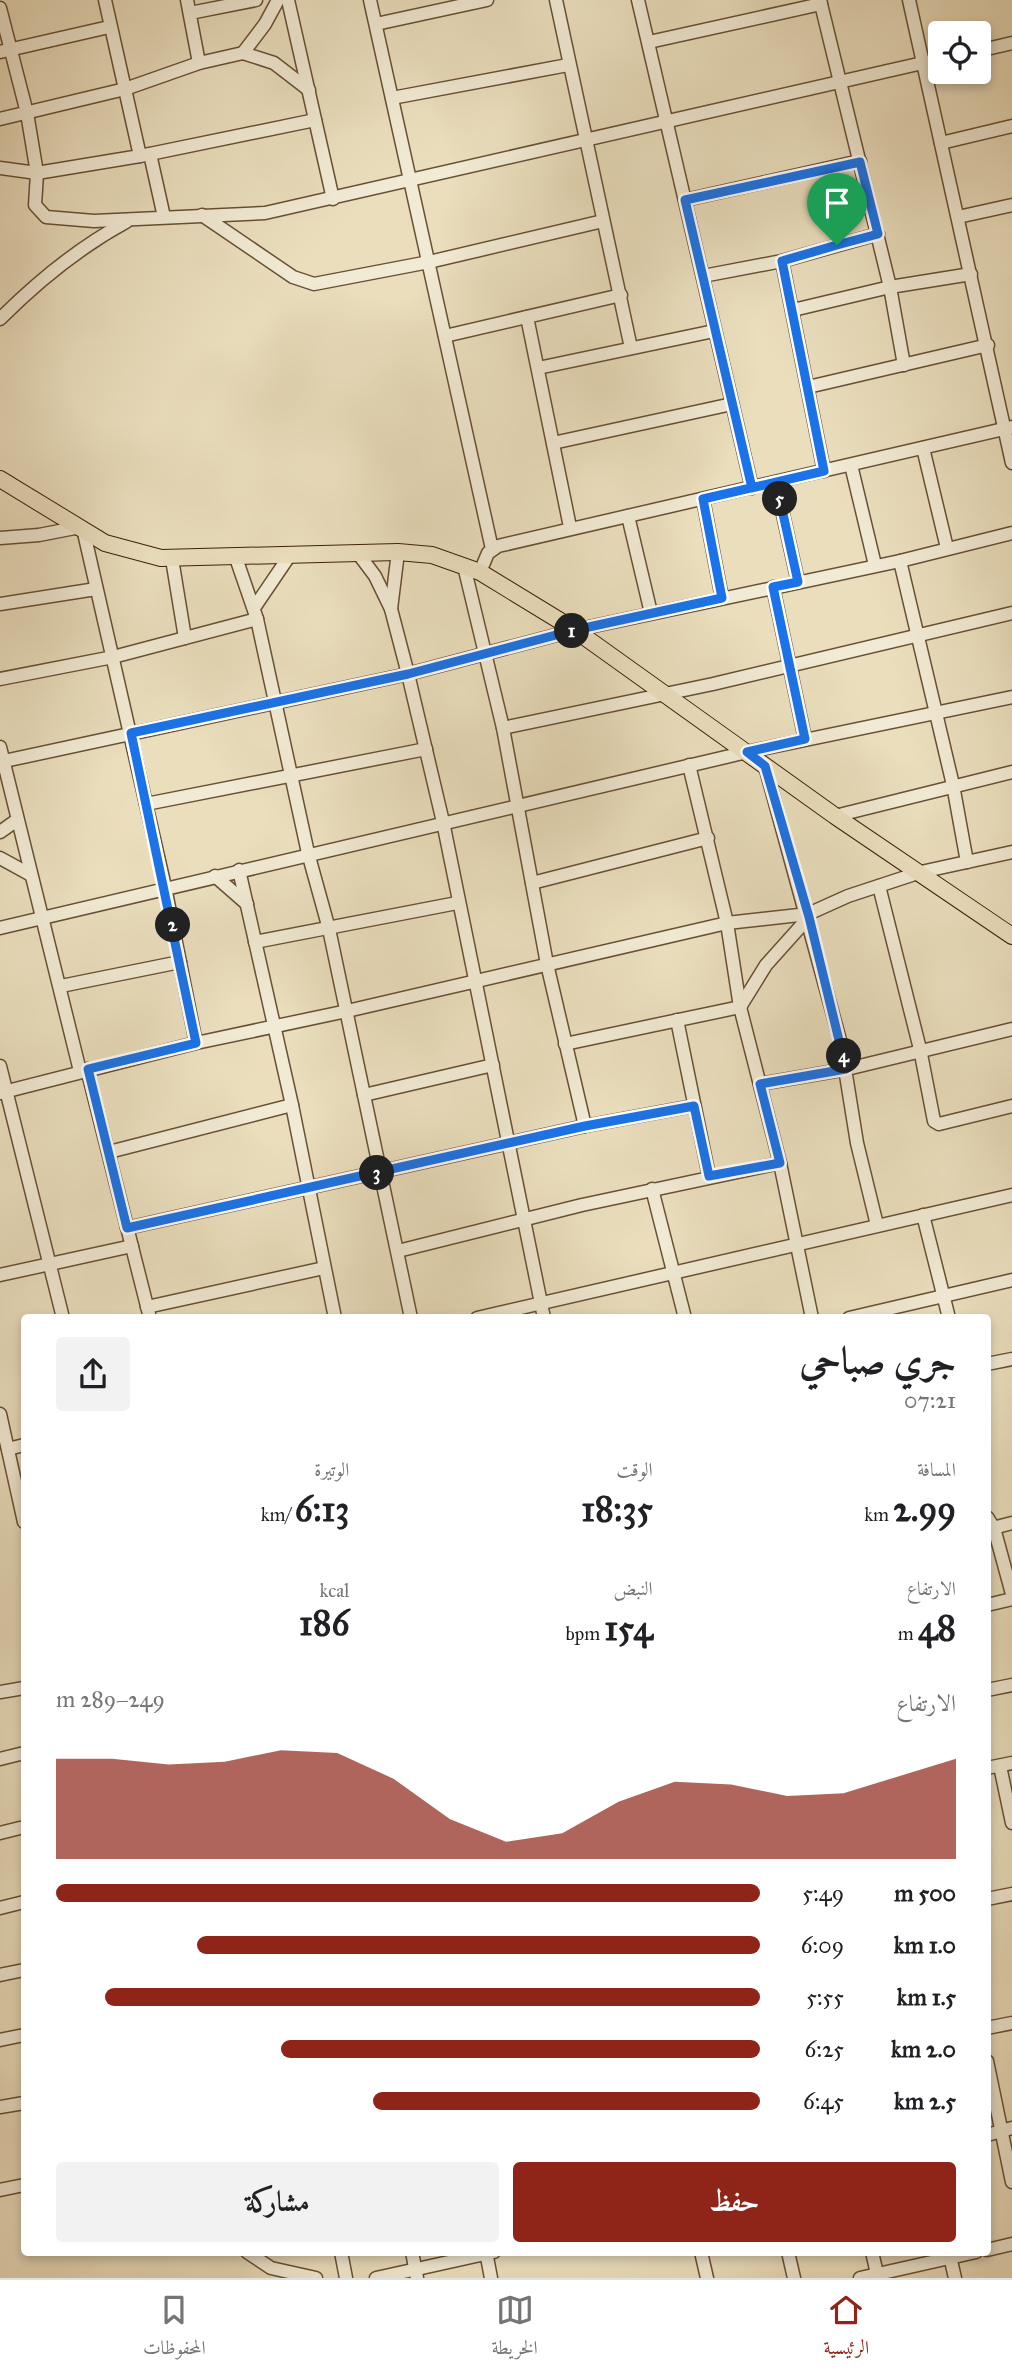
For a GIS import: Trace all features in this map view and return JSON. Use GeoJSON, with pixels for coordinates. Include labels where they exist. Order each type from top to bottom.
{"type":"FeatureCollection","features":[{"type":"Feature","properties":{"kind":"main road"},"geometry":{"type":"LineString","coordinates":[[0,479],[79,530],[130,552],[172,559],[398,552],[432,555],[480,572],[575,630],[835,816],[1012,936]]}},
{"type":"Feature","properties":{"kind":"street"},"geometry":{"type":"LineString","coordinates":[[105,0],[125,89],[164,217]]}},
{"type":"Feature","properties":{"kind":"street"},"geometry":{"type":"LineString","coordinates":[[199,63],[188,7],[256,0]]}},
{"type":"Feature","properties":{"kind":"street"},"geometry":{"type":"LineString","coordinates":[[243,53],[265,24],[278,0]]}},
{"type":"Feature","properties":{"kind":"street"},"geometry":{"type":"LineString","coordinates":[[288,0],[333,199]]}},
{"type":"Feature","properties":{"kind":"street"},"geometry":{"type":"LineString","coordinates":[[370,0],[492,549],[480,572]]}},
{"type":"Feature","properties":{"kind":"street"},"geometry":{"type":"LineString","coordinates":[[376,24],[452,4],[486,0]]}},
{"type":"Feature","properties":{"kind":"street"},"geometry":{"type":"LineString","coordinates":[[555,0],[631,348]]}},
{"type":"Feature","properties":{"kind":"street"},"geometry":{"type":"LineString","coordinates":[[638,0],[752,488]]}},
{"type":"Feature","properties":{"kind":"street"},"geometry":{"type":"LineString","coordinates":[[909,0],[1008,428],[1012,463]]}},
{"type":"Feature","properties":{"kind":"street"},"geometry":{"type":"LineString","coordinates":[[649,42],[820,2],[878,234],[904,365]]}},
{"type":"Feature","properties":{"kind":"street"},"geometry":{"type":"LineString","coordinates":[[0,8],[5,51],[27,113],[37,173],[35,205],[46,217],[94,221],[265,213],[928,62]]}},
{"type":"Feature","properties":{"kind":"street"},"geometry":{"type":"LineString","coordinates":[[5,51],[109,27]]}},
{"type":"Feature","properties":{"kind":"street"},"geometry":{"type":"LineString","coordinates":[[991,48],[1012,43]]}},
{"type":"Feature","properties":{"kind":"street"},"geometry":{"type":"LineString","coordinates":[[0,119],[125,89],[199,63],[243,53],[274,63],[309,90]]}},
{"type":"Feature","properties":{"kind":"street"},"geometry":{"type":"LineString","coordinates":[[392,98],[568,65]]}},
{"type":"Feature","properties":{"kind":"street"},"geometry":{"type":"LineString","coordinates":[[0,168],[37,173],[145,155],[315,120]]}},
{"type":"Feature","properties":{"kind":"street"},"geometry":{"type":"LineString","coordinates":[[941,143],[1012,126]]}},
{"type":"Feature","properties":{"kind":"street"},"geometry":{"type":"LineString","coordinates":[[685,200],[860,162]]}},
{"type":"Feature","properties":{"kind":"street"},"geometry":{"type":"LineString","coordinates":[[958,217],[1012,205]]}},
{"type":"Feature","properties":{"kind":"street"},"geometry":{"type":"LineString","coordinates":[[202,215],[293,277],[314,284],[429,262],[603,221]]}},
{"type":"Feature","properties":{"kind":"street"},"geometry":{"type":"LineString","coordinates":[[0,319],[34,284],[85,244],[132,218]]}},
{"type":"Feature","properties":{"kind":"street"},"geometry":{"type":"LineString","coordinates":[[703,276],[782,261],[878,234]]}},
{"type":"Feature","properties":{"kind":"street"},"geometry":{"type":"LineString","coordinates":[[782,261],[824,471]]}},
{"type":"Feature","properties":{"kind":"street"},"geometry":{"type":"LineString","coordinates":[[793,310],[890,287],[971,274]]}},
{"type":"Feature","properties":{"kind":"street"},"geometry":{"type":"LineString","coordinates":[[445,336],[621,295]]}},
{"type":"Feature","properties":{"kind":"street"},"geometry":{"type":"LineString","coordinates":[[527,317],[570,527]]}},
{"type":"Feature","properties":{"kind":"street"},"geometry":{"type":"LineString","coordinates":[[538,368],[714,331]]}},
{"type":"Feature","properties":{"kind":"street"},"geometry":{"type":"LineString","coordinates":[[808,387],[988,345]]}},
{"type":"Feature","properties":{"kind":"street"},"geometry":{"type":"LineString","coordinates":[[553,443],[732,404]]}},
{"type":"Feature","properties":{"kind":"street"},"geometry":{"type":"LineString","coordinates":[[492,549],[570,527],[1008,428]]}},
{"type":"Feature","properties":{"kind":"street"},"geometry":{"type":"LineString","coordinates":[[923,448],[947,548]]}},
{"type":"Feature","properties":{"kind":"street"},"geometry":{"type":"LineString","coordinates":[[851,465],[875,565]]}},
{"type":"Feature","properties":{"kind":"street"},"geometry":{"type":"LineString","coordinates":[[776,482],[798,582]]}},
{"type":"Feature","properties":{"kind":"street"},"geometry":{"type":"LineString","coordinates":[[703,499],[722,598]]}},
{"type":"Feature","properties":{"kind":"street"},"geometry":{"type":"LineString","coordinates":[[628,516],[651,613]]}},
{"type":"Feature","properties":{"kind":"street"},"geometry":{"type":"LineString","coordinates":[[0,538],[79,530],[131,733],[196,1043]]}},
{"type":"Feature","properties":{"kind":"street"},"geometry":{"type":"LineString","coordinates":[[1,761],[276,700],[408,674],[575,630],[900,561],[1012,533]]}},
{"type":"Feature","properties":{"kind":"street"},"geometry":{"type":"LineString","coordinates":[[357,552],[375,576],[391,609],[408,674],[443,822],[457,903],[543,1314]]}},
{"type":"Feature","properties":{"kind":"street"},"geometry":{"type":"LineString","coordinates":[[391,609],[398,552]]}},
{"type":"Feature","properties":{"kind":"street"},"geometry":{"type":"LineString","coordinates":[[0,679],[113,657],[186,638],[256,613],[290,555]]}},
{"type":"Feature","properties":{"kind":"street"},"geometry":{"type":"LineString","coordinates":[[236,558],[256,613],[309,853],[329,929],[410,1314]]}},
{"type":"Feature","properties":{"kind":"street"},"geometry":{"type":"LineString","coordinates":[[172,559],[186,638]]}},
{"type":"Feature","properties":{"kind":"street"},"geometry":{"type":"LineString","coordinates":[[900,561],[953,785],[967,862]]}},
{"type":"Feature","properties":{"kind":"street"},"geometry":{"type":"LineString","coordinates":[[464,566],[503,728],[547,964],[585,1126]]}},
{"type":"Feature","properties":{"kind":"street"},"geometry":{"type":"LineString","coordinates":[[773,587],[805,739]]}},
{"type":"Feature","properties":{"kind":"street"},"geometry":{"type":"LineString","coordinates":[[0,604],[96,589]]}},
{"type":"Feature","properties":{"kind":"street"},"geometry":{"type":"LineString","coordinates":[[503,728],[1012,614]]}},
{"type":"Feature","properties":{"kind":"street"},"geometry":{"type":"LineString","coordinates":[[0,928],[690,765],[1012,697]]}},
{"type":"Feature","properties":{"kind":"street"},"geometry":{"type":"LineString","coordinates":[[0,747],[1,761],[31,875],[149,1312],[324,1268]]}},
{"type":"Feature","properties":{"kind":"street"},"geometry":{"type":"LineString","coordinates":[[146,804],[426,749]]}},
{"type":"Feature","properties":{"kind":"street"},"geometry":{"type":"LineString","coordinates":[[690,765],[727,923],[740,1007],[780,1163],[811,1314]]}},
{"type":"Feature","properties":{"kind":"street"},"geometry":{"type":"LineString","coordinates":[[765,766],[808,915],[846,1069],[857,1143],[877,1225]]}},
{"type":"Feature","properties":{"kind":"street"},"geometry":{"type":"LineString","coordinates":[[835,816],[1012,772]]}},
{"type":"Feature","properties":{"kind":"street"},"geometry":{"type":"LineString","coordinates":[[0,831],[17,821]]}},
{"type":"Feature","properties":{"kind":"street"},"geometry":{"type":"LineString","coordinates":[[532,883],[708,838]]}},
{"type":"Feature","properties":{"kind":"street"},"geometry":{"type":"LineString","coordinates":[[4,1092],[196,1043],[727,923],[808,915],[879,886],[921,873],[1012,852]]}},
{"type":"Feature","properties":{"kind":"street"},"geometry":{"type":"LineString","coordinates":[[0,858],[31,875]]}},
{"type":"Feature","properties":{"kind":"street"},"geometry":{"type":"LineString","coordinates":[[239,870],[292,1105],[334,1314]]}},
{"type":"Feature","properties":{"kind":"street"},"geometry":{"type":"LineString","coordinates":[[215,876],[247,905]]}},
{"type":"Feature","properties":{"kind":"street"},"geometry":{"type":"LineString","coordinates":[[879,886],[920,1049],[934,1121],[939,1124],[1012,1107]]}},
{"type":"Feature","properties":{"kind":"street"},"geometry":{"type":"LineString","coordinates":[[255,942],[457,903]]}},
{"type":"Feature","properties":{"kind":"street"},"geometry":{"type":"LineString","coordinates":[[565,1044],[740,1007],[766,965],[808,915]]}},
{"type":"Feature","properties":{"kind":"street"},"geometry":{"type":"LineString","coordinates":[[61,986],[180,962]]}},
{"type":"Feature","properties":{"kind":"street"},"geometry":{"type":"LineString","coordinates":[[677,1020],[709,1176]]}},
{"type":"Feature","properties":{"kind":"street"},"geometry":{"type":"LineString","coordinates":[[760,1084],[846,1069],[920,1049],[1012,1029]]}},
{"type":"Feature","properties":{"kind":"street"},"geometry":{"type":"LineString","coordinates":[[365,1095],[493,1065]]}},
{"type":"Feature","properties":{"kind":"street"},"geometry":{"type":"LineString","coordinates":[[0,1066],[4,1092],[51,1265],[61,1314]]}},
{"type":"Feature","properties":{"kind":"street"},"geometry":{"type":"LineString","coordinates":[[108,1153],[292,1105]]}},
{"type":"Feature","properties":{"kind":"street"},"geometry":{"type":"LineString","coordinates":[[127,1228],[585,1126],[694,1106]]}},
{"type":"Feature","properties":{"kind":"street"},"geometry":{"type":"LineString","coordinates":[[398,1251],[652,1189],[780,1163]]}},
{"type":"Feature","properties":{"kind":"street"},"geometry":{"type":"LineString","coordinates":[[652,1189],[684,1314]]}},
{"type":"Feature","properties":{"kind":"street"},"geometry":{"type":"LineString","coordinates":[[494,1314],[1012,1195]]}},
{"type":"Feature","properties":{"kind":"street"},"geometry":{"type":"LineString","coordinates":[[923,1215],[948,1314]]}},
{"type":"Feature","properties":{"kind":"street"},"geometry":{"type":"LineString","coordinates":[[0,1275],[132,1246]]}},
{"type":"Feature","properties":{"kind":"street"},"geometry":{"type":"LineString","coordinates":[[866,1314],[1012,1280]]}},
{"type":"Feature","properties":{"kind":"street"},"geometry":{"type":"LineString","coordinates":[[991,1363],[1012,1359]]}},
{"type":"Feature","properties":{"kind":"street"},"geometry":{"type":"LineString","coordinates":[[0,1414],[21,1509]]}},
{"type":"Feature","properties":{"kind":"street"},"geometry":{"type":"LineString","coordinates":[[8,1449],[21,1446]]}},
{"type":"Feature","properties":{"kind":"street"},"geometry":{"type":"LineString","coordinates":[[0,1477],[13,1473]]}},
{"type":"Feature","properties":{"kind":"street"},"geometry":{"type":"LineString","coordinates":[[991,1525],[1012,1523]]}},
{"type":"Feature","properties":{"kind":"street"},"geometry":{"type":"LineString","coordinates":[[991,1531],[1012,1594]]}},
{"type":"Feature","properties":{"kind":"street"},"geometry":{"type":"LineString","coordinates":[[991,1604],[1012,1599]]}},
{"type":"Feature","properties":{"kind":"street"},"geometry":{"type":"LineString","coordinates":[[991,1689],[1012,1685]]}},
{"type":"Feature","properties":{"kind":"street"},"geometry":{"type":"LineString","coordinates":[[0,1692],[21,1688]]}},
{"type":"Feature","properties":{"kind":"street"},"geometry":{"type":"LineString","coordinates":[[0,1759],[21,1754]]}},
{"type":"Feature","properties":{"kind":"street"},"geometry":{"type":"LineString","coordinates":[[1000,1766],[1012,1823]]}},
{"type":"Feature","properties":{"kind":"street"},"geometry":{"type":"LineString","coordinates":[[0,1833],[21,1829]]}},
{"type":"Feature","properties":{"kind":"street"},"geometry":{"type":"LineString","coordinates":[[991,1898],[1012,1894]]}},
{"type":"Feature","properties":{"kind":"street"},"geometry":{"type":"LineString","coordinates":[[0,1908],[21,1903]]}},
{"type":"Feature","properties":{"kind":"street"},"geometry":{"type":"LineString","coordinates":[[0,1975],[21,1971]]}},
{"type":"Feature","properties":{"kind":"street"},"geometry":{"type":"LineString","coordinates":[[991,2027],[1012,2023]]}},
{"type":"Feature","properties":{"kind":"street"},"geometry":{"type":"LineString","coordinates":[[0,2040],[21,2036]]}},
{"type":"Feature","properties":{"kind":"street"},"geometry":{"type":"LineString","coordinates":[[991,2075],[1007,2129],[1012,2182]]}},
{"type":"Feature","properties":{"kind":"street"},"geometry":{"type":"LineString","coordinates":[[0,2107],[21,2104]]}},
{"type":"Feature","properties":{"kind":"street"},"geometry":{"type":"LineString","coordinates":[[0,2190],[21,2186]]}},
{"type":"Feature","properties":{"kind":"street"},"geometry":{"type":"LineString","coordinates":[[991,2249],[1012,2244]]}},
{"type":"Feature","properties":{"kind":"street"},"geometry":{"type":"LineString","coordinates":[[253,2256],[271,2268],[316,2278]]}},
{"type":"Feature","properties":{"kind":"street"},"geometry":{"type":"LineString","coordinates":[[342,2256],[346,2278]]}},
{"type":"Feature","properties":{"kind":"street"},"geometry":{"type":"LineString","coordinates":[[413,2256],[416,2274]]}},
{"type":"Feature","properties":{"kind":"street"},"geometry":{"type":"LineString","coordinates":[[376,2278],[416,2274],[479,2256]]}},
{"type":"Feature","properties":{"kind":"street"},"geometry":{"type":"LineString","coordinates":[[489,2256],[491,2278]]}},
{"type":"Feature","properties":{"kind":"street"},"geometry":{"type":"LineString","coordinates":[[702,2256],[707,2278]]}},
{"type":"Feature","properties":{"kind":"street"},"geometry":{"type":"LineString","coordinates":[[789,2256],[794,2278]]}},
{"type":"Feature","properties":{"kind":"street"},"geometry":{"type":"LineString","coordinates":[[873,2256],[878,2276]]}},
{"type":"Feature","properties":{"kind":"street"},"geometry":{"type":"LineString","coordinates":[[860,2278],[878,2276],[946,2256]]}},
{"type":"Feature","properties":{"kind":"street"},"geometry":{"type":"LineString","coordinates":[[949,2256],[955,2278]]}},
{"type":"Feature","properties":{"kind":"route"},"geometry":{"type":"LineString","coordinates":[[837,245],[782,261],[824,471],[752,488],[703,499],[722,598],[575,630],[408,674],[131,733],[196,1043],[88,1069],[127,1228],[585,1126],[694,1106],[709,1176],[780,1163],[760,1084],[846,1069],[809,917],[765,766],[747,752],[805,739],[773,587],[798,582],[776,482],[752,488],[685,200],[860,162],[878,234],[837,245]]}}]}
